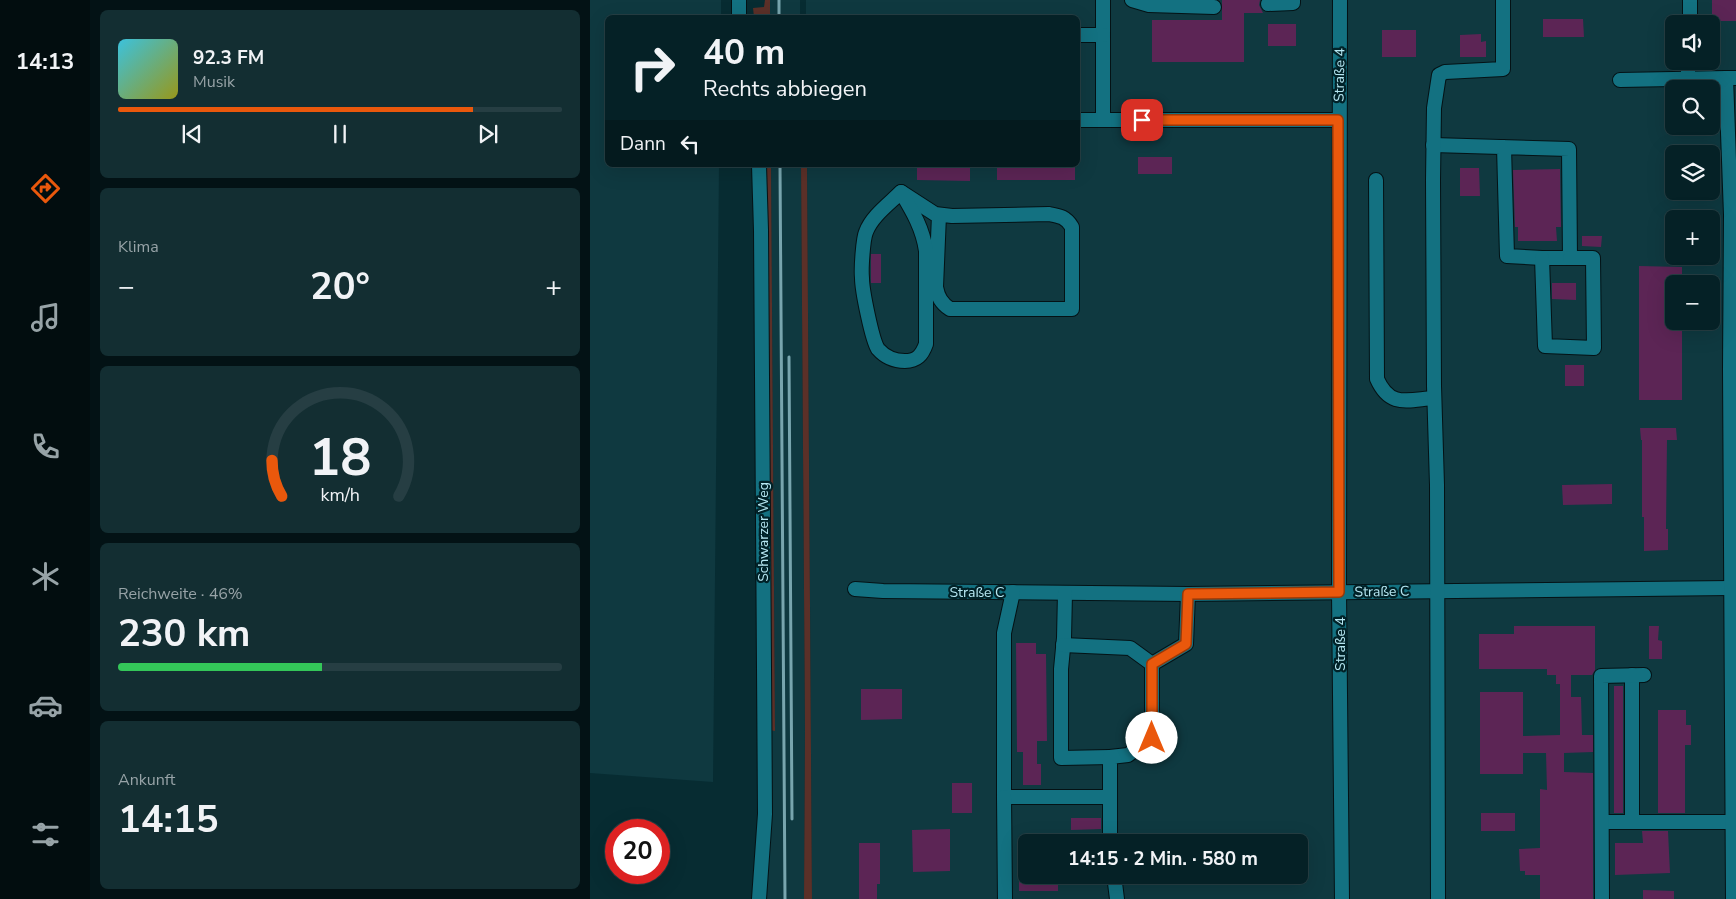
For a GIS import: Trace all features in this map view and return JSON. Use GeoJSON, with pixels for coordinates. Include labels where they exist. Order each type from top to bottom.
{"type":"FeatureCollection","features":[{"type":"Feature","properties":{"kind":"street"},"geometry":{"type":"LineString","coordinates":[[740,0],[740,15]]}},
{"type":"Feature","properties":{"kind":"street"},"geometry":{"type":"LineString","coordinates":[[1103,0],[1103,120]]}},
{"type":"Feature","properties":{"kind":"street"},"geometry":{"type":"LineString","coordinates":[[1132,0],[1149,5],[1214,6]]}},
{"type":"Feature","properties":{"kind":"street"},"geometry":{"type":"LineString","coordinates":[[1268,4],[1292,3],[1292,0]]}},
{"type":"Feature","properties":{"kind":"street","name":"Straße 4"},"geometry":{"type":"LineString","coordinates":[[1340,0],[1338,120],[1339,592],[1342,899]]}},
{"type":"Feature","properties":{"kind":"street"},"geometry":{"type":"LineString","coordinates":[[1438,899],[1434,108],[1439,75],[1445,72],[1503,69],[1503,0]]}},
{"type":"Feature","properties":{"kind":"street"},"geometry":{"type":"LineString","coordinates":[[1690,0],[1690,15]]}},
{"type":"Feature","properties":{"kind":"street"},"geometry":{"type":"LineString","coordinates":[[1080,35],[1102,35]]}},
{"type":"Feature","properties":{"kind":"street"},"geometry":{"type":"LineString","coordinates":[[1688,70],[1688,79]]}},
{"type":"Feature","properties":{"kind":"street"},"geometry":{"type":"LineString","coordinates":[[1620,80],[1731,78],[1733,899]]}},
{"type":"Feature","properties":{"kind":"street"},"geometry":{"type":"LineString","coordinates":[[1080,120],[1338,120]]}},
{"type":"Feature","properties":{"kind":"street"},"geometry":{"type":"LineString","coordinates":[[1433,145],[1569,149],[1570,258]]}},
{"type":"Feature","properties":{"kind":"street"},"geometry":{"type":"LineString","coordinates":[[1504,147],[1507,256],[1593,258],[1594,348],[1545,346],[1542,258]]}},
{"type":"Feature","properties":{"kind":"street","name":"Schwarzer Weg"},"geometry":{"type":"LineString","coordinates":[[759,167],[765,814],[759,899]]}},
{"type":"Feature","properties":{"kind":"street"},"geometry":{"type":"LineString","coordinates":[[1376,180],[1376,379],[1382,391],[1390,398],[1403,401],[1434,398]]}},
{"type":"Feature","properties":{"kind":"street"},"geometry":{"type":"LineString","coordinates":[[901,192],[924,236],[926,251],[926,344],[922,354],[914,360],[904,361],[894,360],[877,348],[873,338],[862,279],[865,234],[872,220],[901,192]]}},
{"type":"Feature","properties":{"kind":"street"},"geometry":{"type":"LineString","coordinates":[[901,192],[935,214],[940,215],[1049,214],[1062,216],[1068,220],[1072,227],[1072,309],[950,309],[943,304],[938,296],[936,287],[940,215]]}},
{"type":"Feature","properties":{"kind":"street","name":"Straße C"},"geometry":{"type":"LineString","coordinates":[[856,590],[1188,594],[1731,588]]}},
{"type":"Feature","properties":{"kind":"street"},"geometry":{"type":"LineString","coordinates":[[1005,899],[1004,634],[1013,592]]}},
{"type":"Feature","properties":{"kind":"street"},"geometry":{"type":"LineString","coordinates":[[1065,593],[1060,669],[1060,758],[1128,755],[1152,738],[1152,664]]}},
{"type":"Feature","properties":{"kind":"street"},"geometry":{"type":"LineString","coordinates":[[1152,664],[1186,644],[1188,594]]}},
{"type":"Feature","properties":{"kind":"street"},"geometry":{"type":"LineString","coordinates":[[1063,645],[1130,648],[1152,664]]}},
{"type":"Feature","properties":{"kind":"street"},"geometry":{"type":"LineString","coordinates":[[1602,899],[1601,676],[1638,675],[1632,822]]}},
{"type":"Feature","properties":{"kind":"street"},"geometry":{"type":"LineString","coordinates":[[1110,757],[1110,834]]}},
{"type":"Feature","properties":{"kind":"street"},"geometry":{"type":"LineString","coordinates":[[1004,797],[1110,797]]}},
{"type":"Feature","properties":{"kind":"street"},"geometry":{"type":"LineString","coordinates":[[1602,822],[1732,822]]}},
{"type":"Feature","properties":{"kind":"street"},"geometry":{"type":"LineString","coordinates":[[1115,884],[1117,899]]}},
{"type":"Feature","properties":{"kind":"shaded area"},"geometry":{"type":"Polygon","coordinates":[[[590,0],[721,0],[721,15],[605,15],[605,167],[719,167],[713,782],[590,773],[590,0]]]}},
{"type":"Feature","properties":{"kind":"shaded area"},"geometry":{"type":"Polygon","coordinates":[[[765,0],[770,0],[770,15],[754,15],[753,8],[764,7],[765,0]]]}},
{"type":"Feature","properties":{"kind":"shaded area"},"geometry":{"type":"Polygon","coordinates":[[[770,0],[800,0],[800,15],[770,15],[770,0]]]}},
{"type":"Feature","properties":{"kind":"shaded area"},"geometry":{"type":"Polygon","coordinates":[[[806,0],[1736,0],[1736,899],[812,899],[807,167],[1080,167],[1080,15],[806,15],[806,0]]]}},
{"type":"Feature","properties":{"kind":"shaded area"},"geometry":{"type":"Polygon","coordinates":[[[765,167],[771,167],[775,731],[769,730],[765,167]]]}},
{"type":"Feature","properties":{"kind":"shaded area"},"geometry":{"type":"Polygon","coordinates":[[[771,167],[801,167],[805,731],[804,899],[766,899],[769,730],[775,730],[771,167]]]}},
{"type":"Feature","properties":{"kind":"shaded area"},"geometry":{"type":"Polygon","coordinates":[[[801,167],[807,167],[812,899],[804,899],[805,731],[801,167]]]}},
{"type":"Feature","properties":{"kind":"building"},"geometry":{"type":"Polygon","coordinates":[[[1222,0],[1260,0],[1259,5],[1263,13],[1244,13],[1244,62],[1152,62],[1152,20],[1222,20],[1222,0]]]}},
{"type":"Feature","properties":{"kind":"building"},"geometry":{"type":"Polygon","coordinates":[[[1712,0],[1736,0],[1736,21],[1720,21],[1720,15],[1712,15],[1712,0]]]}},
{"type":"Feature","properties":{"kind":"building"},"geometry":{"type":"Polygon","coordinates":[[[1543,19],[1583,19],[1584,37],[1543,37],[1543,19]]]}},
{"type":"Feature","properties":{"kind":"building"},"geometry":{"type":"Polygon","coordinates":[[[1268,24],[1296,24],[1296,46],[1268,46],[1268,24]]]}},
{"type":"Feature","properties":{"kind":"building"},"geometry":{"type":"Polygon","coordinates":[[[1382,30],[1416,30],[1416,57],[1382,57],[1382,30]]]}},
{"type":"Feature","properties":{"kind":"building"},"geometry":{"type":"Polygon","coordinates":[[[1481,34],[1481,42],[1486,41],[1486,57],[1460,57],[1460,35],[1481,34]]]}},
{"type":"Feature","properties":{"kind":"building"},"geometry":{"type":"Polygon","coordinates":[[[1138,157],[1172,157],[1172,174],[1138,174],[1138,157]]]}},
{"type":"Feature","properties":{"kind":"building"},"geometry":{"type":"Polygon","coordinates":[[[917,167],[970,167],[970,181],[917,180],[917,167]]]}},
{"type":"Feature","properties":{"kind":"building"},"geometry":{"type":"Polygon","coordinates":[[[997,167],[1075,167],[1075,180],[997,180],[997,167]]]}},
{"type":"Feature","properties":{"kind":"building"},"geometry":{"type":"Polygon","coordinates":[[[1460,168],[1479,168],[1480,196],[1460,196],[1460,168]]]}},
{"type":"Feature","properties":{"kind":"building"},"geometry":{"type":"Polygon","coordinates":[[[1560,169],[1561,227],[1556,227],[1557,241],[1518,241],[1518,227],[1515,227],[1513,170],[1560,169]]]}},
{"type":"Feature","properties":{"kind":"building"},"geometry":{"type":"Polygon","coordinates":[[[1582,236],[1602,236],[1601,247],[1582,246],[1582,236]]]}},
{"type":"Feature","properties":{"kind":"building"},"geometry":{"type":"Polygon","coordinates":[[[871,254],[881,254],[881,283],[871,283],[871,254]]]}},
{"type":"Feature","properties":{"kind":"building"},"geometry":{"type":"Polygon","coordinates":[[[1639,266],[1682,267],[1682,275],[1665,275],[1665,330],[1682,330],[1682,400],[1639,400],[1639,266]]]}},
{"type":"Feature","properties":{"kind":"building"},"geometry":{"type":"Polygon","coordinates":[[[1552,283],[1576,283],[1576,300],[1552,299],[1552,283]]]}},
{"type":"Feature","properties":{"kind":"building"},"geometry":{"type":"Polygon","coordinates":[[[1565,365],[1584,365],[1584,386],[1565,386],[1565,365]]]}},
{"type":"Feature","properties":{"kind":"building"},"geometry":{"type":"Polygon","coordinates":[[[1640,428],[1676,428],[1677,440],[1667,440],[1666,529],[1668,529],[1668,550],[1644,551],[1642,440],[1640,428]]]}},
{"type":"Feature","properties":{"kind":"building"},"geometry":{"type":"Polygon","coordinates":[[[1612,484],[1612,504],[1563,505],[1562,485],[1612,484]]]}},
{"type":"Feature","properties":{"kind":"building"},"geometry":{"type":"Polygon","coordinates":[[[1514,626],[1595,626],[1595,670],[1592,675],[1571,675],[1571,697],[1581,697],[1582,735],[1593,735],[1593,752],[1564,753],[1564,772],[1593,773],[1593,899],[1540,899],[1540,875],[1525,875],[1525,871],[1520,871],[1519,849],[1540,848],[1540,789],[1547,790],[1546,753],[1523,753],[1523,774],[1480,774],[1480,692],[1523,692],[1523,736],[1560,735],[1560,684],[1556,684],[1556,675],[1547,675],[1547,669],[1479,669],[1479,634],[1514,634],[1514,626]]]}},
{"type":"Feature","properties":{"kind":"building"},"geometry":{"type":"Polygon","coordinates":[[[1649,626],[1659,626],[1658,640],[1662,641],[1662,659],[1649,659],[1649,626]]]}},
{"type":"Feature","properties":{"kind":"building"},"geometry":{"type":"Polygon","coordinates":[[[1016,643],[1036,643],[1036,654],[1046,654],[1047,741],[1037,741],[1037,764],[1041,764],[1041,785],[1023,785],[1023,752],[1017,752],[1016,643]]]}},
{"type":"Feature","properties":{"kind":"building"},"geometry":{"type":"Polygon","coordinates":[[[1614,686],[1623,686],[1623,813],[1614,813],[1614,686]]]}},
{"type":"Feature","properties":{"kind":"building"},"geometry":{"type":"Polygon","coordinates":[[[861,689],[902,689],[902,719],[861,720],[861,689]]]}},
{"type":"Feature","properties":{"kind":"building"},"geometry":{"type":"Polygon","coordinates":[[[1658,710],[1686,710],[1686,725],[1691,725],[1691,745],[1685,745],[1685,813],[1658,813],[1658,710]]]}},
{"type":"Feature","properties":{"kind":"building"},"geometry":{"type":"Polygon","coordinates":[[[952,783],[972,783],[972,813],[952,813],[952,783]]]}},
{"type":"Feature","properties":{"kind":"building"},"geometry":{"type":"Polygon","coordinates":[[[1481,813],[1515,813],[1515,831],[1481,831],[1481,813]]]}},
{"type":"Feature","properties":{"kind":"building"},"geometry":{"type":"Polygon","coordinates":[[[1071,818],[1101,818],[1101,829],[1071,830],[1071,818]]]}},
{"type":"Feature","properties":{"kind":"building"},"geometry":{"type":"Polygon","coordinates":[[[950,829],[950,871],[913,872],[912,830],[950,829]]]}},
{"type":"Feature","properties":{"kind":"building"},"geometry":{"type":"Polygon","coordinates":[[[1642,831],[1668,831],[1670,873],[1615,875],[1615,843],[1643,843],[1642,831]]]}},
{"type":"Feature","properties":{"kind":"building"},"geometry":{"type":"Polygon","coordinates":[[[859,843],[880,843],[880,884],[877,884],[877,899],[859,899],[859,843]]]}},
{"type":"Feature","properties":{"kind":"building"},"geometry":{"type":"Polygon","coordinates":[[[1019,884],[1058,884],[1058,891],[1019,891],[1019,884]]]}},
{"type":"Feature","properties":{"kind":"building"},"geometry":{"type":"Polygon","coordinates":[[[1643,890],[1674,891],[1674,899],[1643,899],[1643,890]]]}},
{"type":"Feature","properties":{"kind":"railway"},"geometry":{"type":"LineString","coordinates":[[779,0],[779,15]]}},
{"type":"Feature","properties":{"kind":"railway"},"geometry":{"type":"LineString","coordinates":[[780,167],[785,899]]}},
{"type":"Feature","properties":{"kind":"railway"},"geometry":{"type":"LineString","coordinates":[[789,357],[792,819]]}},
{"type":"Feature","properties":{"kind":"route"},"geometry":{"type":"LineString","coordinates":[[1142,120],[1338,120],[1339,592],[1188,594],[1186,644],[1152,664],[1152,738]]}}]}
